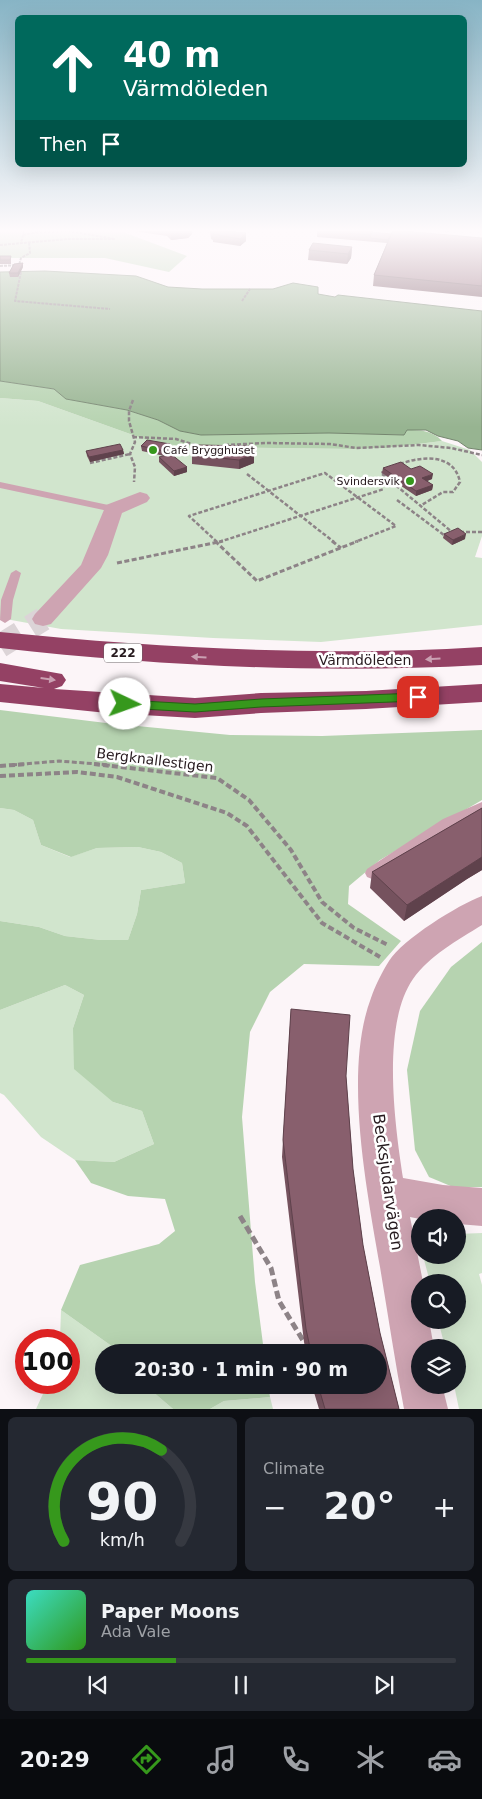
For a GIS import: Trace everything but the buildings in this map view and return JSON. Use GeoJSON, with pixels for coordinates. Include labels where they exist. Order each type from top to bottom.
{"type":"FeatureCollection","features":[{"type":"Feature","properties":{"kind":"highway","name":"Värmdöleden"},"geometry":{"type":"LineString","coordinates":[[2,629],[110,652],[248,659],[409,661],[482,656]]}},
{"type":"Feature","properties":{"kind":"highway"},"geometry":{"type":"LineString","coordinates":[[0,672],[96,686],[261,703]]}},
{"type":"Feature","properties":{"kind":"highway"},"geometry":{"type":"LineString","coordinates":[[0,693],[107,703],[195,708],[261,703],[366,700],[482,693]]}},
{"type":"Feature","properties":{"kind":"street"},"geometry":{"type":"LineString","coordinates":[[43,618],[90,568],[98,554],[113,510],[140,498]]}},
{"type":"Feature","properties":{"kind":"street","name":"Becksjudarvägen"},"geometry":{"type":"LineString","coordinates":[[413,1339],[386,1194],[380,1150],[376,1090],[378,1037],[382,1010],[387,996],[407,964],[482,909]]}},
{"type":"Feature","properties":{"kind":"street"},"geometry":{"type":"LineString","coordinates":[[386,1194],[443,1204],[482,1207]]}},
{"type":"Feature","properties":{"kind":"street"},"geometry":{"type":"LineString","coordinates":[[423,1394],[426,1409]]}},
{"type":"Feature","properties":{"kind":"lane"},"geometry":{"type":"LineString","coordinates":[[0,485],[113,510]]}},
{"type":"Feature","properties":{"kind":"lane"},"geometry":{"type":"LineString","coordinates":[[2,629],[7,600],[16,573]]}},
{"type":"Feature","properties":{"kind":"lane"},"geometry":{"type":"LineString","coordinates":[[372,873],[448,823],[482,807]]}},
{"type":"Feature","properties":{"kind":"path"},"geometry":{"type":"LineString","coordinates":[[17,296],[16,301],[110,309]]}},
{"type":"Feature","properties":{"kind":"path"},"geometry":{"type":"LineString","coordinates":[[242,301],[245,296]]}},
{"type":"Feature","properties":{"kind":"path"},"geometry":{"type":"LineString","coordinates":[[133,400],[127,410],[129,426],[135,442],[130,454],[135,467],[134,481],[140,498]]}},
{"type":"Feature","properties":{"kind":"path"},"geometry":{"type":"LineString","coordinates":[[133,437],[176,439],[199,446]]}},
{"type":"Feature","properties":{"kind":"path"},"geometry":{"type":"LineString","coordinates":[[222,446],[266,443],[315,443],[356,448],[420,445],[451,448],[482,455]]}},
{"type":"Feature","properties":{"kind":"path"},"geometry":{"type":"LineString","coordinates":[[90,463],[130,454]]}},
{"type":"Feature","properties":{"kind":"path"},"geometry":{"type":"LineString","coordinates":[[392,467],[411,459],[437,459],[447,463],[458,472],[460,482],[453,492],[443,492],[420,506]]}},
{"type":"Feature","properties":{"kind":"path"},"geometry":{"type":"LineString","coordinates":[[387,470],[381,473],[452,532]]}},
{"type":"Feature","properties":{"kind":"path"},"geometry":{"type":"LineString","coordinates":[[325,473],[357,498],[396,526],[257,580],[189,516],[325,473]]}},
{"type":"Feature","properties":{"kind":"path"},"geometry":{"type":"LineString","coordinates":[[247,474],[341,548]]}},
{"type":"Feature","properties":{"kind":"path"},"geometry":{"type":"LineString","coordinates":[[377,484],[390,481]]}},
{"type":"Feature","properties":{"kind":"path"},"geometry":{"type":"LineString","coordinates":[[90,568],[217,542],[384,489]]}},
{"type":"Feature","properties":{"kind":"path"},"geometry":{"type":"LineString","coordinates":[[409,497],[397,500],[444,535],[452,532],[482,532]]}},
{"type":"Feature","properties":{"kind":"path","name":"Bergknallestigen"},"geometry":{"type":"LineString","coordinates":[[0,766],[59,761],[120,766],[217,778],[248,800],[291,850],[322,902],[354,928],[407,964]]}},
{"type":"Feature","properties":{"kind":"path","name":"Bergknallestigen"},"geometry":{"type":"LineString","coordinates":[[0,776],[77,772],[117,777],[227,813],[248,826],[322,923],[407,964]]}},
{"type":"Feature","properties":{"kind":"path"},"geometry":{"type":"LineString","coordinates":[[240,1216],[271,1268],[279,1301],[304,1342]]}},
{"type":"Feature","properties":{"kind":"shaded area"},"geometry":{"type":"Polygon","coordinates":[[[0,296],[345,296],[482,311],[482,450],[468,448],[458,441],[438,436],[426,430],[407,430],[404,435],[329,433],[201,435],[180,431],[158,420],[127,410],[66,399],[54,389],[0,381],[0,296]]]}},
{"type":"Feature","properties":{"kind":"shaded area"},"geometry":{"type":"Polygon","coordinates":[[[0,381],[54,389],[67,399],[127,410],[158,420],[180,431],[201,435],[329,433],[404,435],[407,430],[412,430],[430,433],[442,441],[386,448],[356,449],[206,447],[158,444],[38,401],[0,398],[0,381]]]}},
{"type":"Feature","properties":{"kind":"shaded area"},"geometry":{"type":"Polygon","coordinates":[[[0,398],[38,401],[158,444],[206,447],[356,449],[386,448],[442,441],[470,450],[482,462],[482,536],[475,557],[482,558],[482,625],[321,642],[61,629],[0,618],[0,398]]]}},
{"type":"Feature","properties":{"kind":"shaded area"},"geometry":{"type":"Polygon","coordinates":[[[0,710],[230,735],[322,736],[482,730],[482,800],[380,860],[349,886],[348,904],[401,941],[379,966],[304,964],[270,992],[250,1032],[242,1117],[255,1282],[263,1344],[109,1344],[61,1310],[80,1265],[159,1244],[175,1231],[165,1199],[128,1196],[91,1183],[75,1160],[114,1162],[154,1144],[142,1111],[113,1102],[74,1069],[73,1028],[84,995],[65,985],[0,1010],[0,921],[39,927],[65,936],[101,940],[128,940],[137,914],[141,890],[185,883],[182,863],[161,852],[138,847],[97,848],[71,857],[41,845],[33,820],[14,810],[0,808],[0,710]]]}},
{"type":"Feature","properties":{"kind":"shaded area"},"geometry":{"type":"Polygon","coordinates":[[[0,808],[14,810],[33,820],[41,845],[70,857],[97,848],[138,847],[161,852],[182,863],[185,883],[141,890],[137,914],[128,940],[101,940],[65,936],[39,927],[0,921],[0,808]]]}},
{"type":"Feature","properties":{"kind":"shaded area"},"geometry":{"type":"Polygon","coordinates":[[[482,942],[482,1187],[453,1187],[429,1177],[415,1150],[407,1070],[420,1011],[451,967],[482,942]]]}},
{"type":"Feature","properties":{"kind":"shaded area"},"geometry":{"type":"Polygon","coordinates":[[[65,985],[84,995],[73,1028],[113,1102],[142,1111],[154,1144],[114,1162],[75,1160],[41,1137],[4,1095],[0,1093],[0,1010],[65,985]]]}},
{"type":"Feature","properties":{"kind":"shaded area"},"geometry":{"type":"Polygon","coordinates":[[[482,1233],[482,1273],[479,1274],[482,1285],[482,1409],[459,1409],[456,1394],[466,1394],[466,1339],[443,1339],[440,1329],[466,1329],[466,1274],[428,1274],[425,1264],[466,1264],[466,1234],[482,1233]]]}},
{"type":"Feature","properties":{"kind":"shaded area"},"geometry":{"type":"Polygon","coordinates":[[[61,1310],[109,1344],[95,1344],[95,1394],[156,1394],[173,1409],[36,1409],[43,1394],[80,1394],[80,1329],[60,1329],[61,1310]]]}},
{"type":"Feature","properties":{"kind":"shaded area"},"geometry":{"type":"Polygon","coordinates":[[[156,1394],[270,1394],[270,1397],[224,1401],[210,1409],[173,1409],[156,1394]]]}},
{"type":"Feature","properties":{"kind":"shaded area"},"geometry":{"type":"Polygon","coordinates":[[[270,1397],[273,1409],[210,1409],[224,1401],[270,1397]]]}},
{"type":"Feature","properties":{"kind":"tunnel"},"geometry":{"type":"LineString","coordinates":[[0,646],[43,619]]}},
{"type":"Feature","properties":{"kind":"place","name":"Café Brygghuset"},"geometry":{"type":"Point","coordinates":[153,450]}},
{"type":"Feature","properties":{"kind":"place","name":"Svindersvik"},"geometry":{"type":"Point","coordinates":[410,481]}},
{"type":"Feature","properties":{"kind":"route"},"geometry":{"type":"LineString","coordinates":[[125,704],[195,708],[261,703],[418,697]]}}]}
